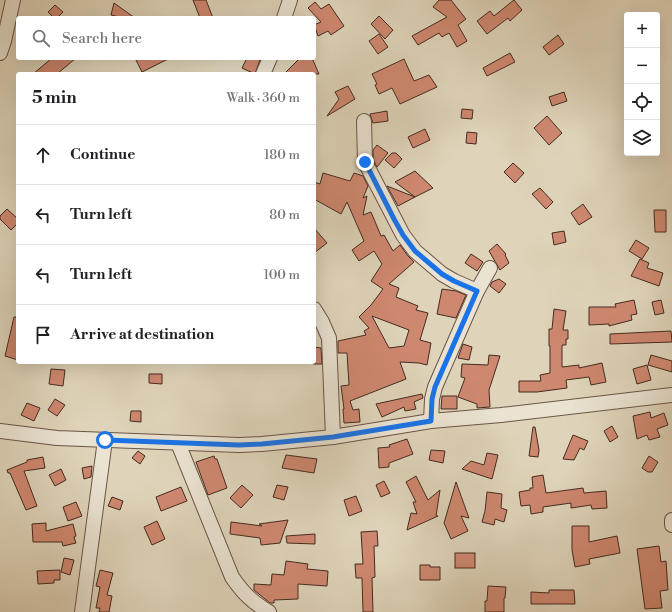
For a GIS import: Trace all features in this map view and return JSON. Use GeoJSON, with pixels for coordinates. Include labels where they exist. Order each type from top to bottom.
{"type":"FeatureCollection","features":[{"type":"Feature","properties":{"kind":"street"},"geometry":{"type":"LineString","coordinates":[[0,53],[13,0]]}},
{"type":"Feature","properties":{"kind":"street"},"geometry":{"type":"LineString","coordinates":[[285,16],[290,0]]}},
{"type":"Feature","properties":{"kind":"street"},"geometry":{"type":"LineString","coordinates":[[264,72],[269,60]]}},
{"type":"Feature","properties":{"kind":"street"},"geometry":{"type":"LineString","coordinates":[[364,121],[365,162],[403,235],[415,251],[442,274],[477,291]]}},
{"type":"Feature","properties":{"kind":"street"},"geometry":{"type":"LineString","coordinates":[[431,421],[432,399],[435,387],[477,291],[490,268]]}},
{"type":"Feature","properties":{"kind":"street"},"geometry":{"type":"LineString","coordinates":[[316,313],[329,338],[333,437]]}},
{"type":"Feature","properties":{"kind":"street"},"geometry":{"type":"LineString","coordinates":[[0,431],[58,438],[178,443],[262,444],[333,437],[431,421],[501,415],[672,395]]}},
{"type":"Feature","properties":{"kind":"street"},"geometry":{"type":"LineString","coordinates":[[82,612],[105,440]]}},
{"type":"Feature","properties":{"kind":"street"},"geometry":{"type":"LineString","coordinates":[[178,443],[232,577],[242,592],[255,604],[269,612]]}},
{"type":"Feature","properties":{"kind":"street"},"geometry":{"type":"LineString","coordinates":[[672,520],[672,525]]}},
{"type":"Feature","properties":{"kind":"building"},"geometry":{"type":"Polygon","coordinates":[[[193,0],[206,0],[212,16],[199,16],[193,0]]]}},
{"type":"Feature","properties":{"kind":"building"},"geometry":{"type":"Polygon","coordinates":[[[439,0],[451,0],[466,19],[458,25],[467,41],[457,47],[449,33],[442,37],[439,33],[418,45],[412,36],[447,17],[433,7],[439,0]]]}},
{"type":"Feature","properties":{"kind":"building"},"geometry":{"type":"Polygon","coordinates":[[[514,0],[522,10],[510,21],[508,18],[487,34],[477,21],[490,11],[494,16],[514,0]]]}},
{"type":"Feature","properties":{"kind":"building"},"geometry":{"type":"Polygon","coordinates":[[[315,2],[321,9],[329,4],[344,26],[331,35],[328,31],[318,36],[316,24],[321,22],[308,8],[315,2]]]}},
{"type":"Feature","properties":{"kind":"building"},"geometry":{"type":"Polygon","coordinates":[[[114,3],[132,16],[115,16],[111,15],[114,3]]]}},
{"type":"Feature","properties":{"kind":"building"},"geometry":{"type":"Polygon","coordinates":[[[55,5],[63,12],[59,16],[52,16],[48,12],[55,5]]]}},
{"type":"Feature","properties":{"kind":"building"},"geometry":{"type":"Polygon","coordinates":[[[379,16],[393,30],[385,39],[371,24],[379,16]]]}},
{"type":"Feature","properties":{"kind":"building"},"geometry":{"type":"Polygon","coordinates":[[[379,34],[388,47],[378,54],[369,41],[379,34]]]}},
{"type":"Feature","properties":{"kind":"building"},"geometry":{"type":"Polygon","coordinates":[[[558,35],[564,44],[549,55],[543,47],[558,35]]]}},
{"type":"Feature","properties":{"kind":"building"},"geometry":{"type":"Polygon","coordinates":[[[510,53],[515,62],[487,76],[483,68],[510,53]]]}},
{"type":"Feature","properties":{"kind":"building"},"geometry":{"type":"Polygon","coordinates":[[[404,59],[414,81],[429,75],[437,87],[400,104],[392,88],[379,94],[375,85],[377,84],[372,74],[404,59]]]}},
{"type":"Feature","properties":{"kind":"building"},"geometry":{"type":"Polygon","coordinates":[[[50,60],[74,60],[59,72],[35,72],[50,60]]]}},
{"type":"Feature","properties":{"kind":"building"},"geometry":{"type":"Polygon","coordinates":[[[136,60],[166,60],[142,72],[136,60]]]}},
{"type":"Feature","properties":{"kind":"building"},"geometry":{"type":"Polygon","coordinates":[[[246,60],[260,60],[256,72],[251,72],[242,68],[246,60]]]}},
{"type":"Feature","properties":{"kind":"building"},"geometry":{"type":"Polygon","coordinates":[[[298,60],[313,60],[319,74],[316,74],[316,72],[286,72],[298,60]]]}},
{"type":"Feature","properties":{"kind":"building"},"geometry":{"type":"Polygon","coordinates":[[[348,86],[355,99],[327,116],[339,99],[335,92],[348,86]]]}},
{"type":"Feature","properties":{"kind":"building"},"geometry":{"type":"Polygon","coordinates":[[[564,92],[567,101],[552,106],[549,97],[564,92]]]}},
{"type":"Feature","properties":{"kind":"building"},"geometry":{"type":"Polygon","coordinates":[[[462,109],[473,110],[472,119],[461,118],[462,109]]]}},
{"type":"Feature","properties":{"kind":"building"},"geometry":{"type":"Polygon","coordinates":[[[387,111],[388,121],[373,123],[370,114],[387,111]]]}},
{"type":"Feature","properties":{"kind":"building"},"geometry":{"type":"Polygon","coordinates":[[[547,116],[562,133],[549,145],[534,128],[547,116]]]}},
{"type":"Feature","properties":{"kind":"building"},"geometry":{"type":"Polygon","coordinates":[[[425,129],[430,140],[413,148],[408,137],[425,129]]]}},
{"type":"Feature","properties":{"kind":"building"},"geometry":{"type":"Polygon","coordinates":[[[467,132],[477,133],[476,144],[466,143],[467,132]]]}},
{"type":"Feature","properties":{"kind":"building"},"geometry":{"type":"Polygon","coordinates":[[[377,145],[388,153],[377,167],[373,160],[373,150],[377,145]]]}},
{"type":"Feature","properties":{"kind":"building"},"geometry":{"type":"Polygon","coordinates":[[[392,153],[396,153],[402,159],[394,168],[385,160],[392,153]]]}},
{"type":"Feature","properties":{"kind":"building"},"geometry":{"type":"Polygon","coordinates":[[[513,163],[524,173],[515,183],[504,172],[513,163]]]}},
{"type":"Feature","properties":{"kind":"building"},"geometry":{"type":"Polygon","coordinates":[[[415,171],[433,188],[415,197],[395,182],[415,171]]]}},
{"type":"Feature","properties":{"kind":"building"},"geometry":{"type":"Polygon","coordinates":[[[323,173],[350,181],[354,173],[363,176],[368,186],[363,198],[367,196],[363,215],[371,212],[381,236],[384,235],[393,251],[400,245],[414,262],[389,284],[399,288],[396,297],[418,306],[416,310],[428,313],[420,340],[431,343],[427,365],[400,362],[406,379],[350,401],[353,410],[359,409],[360,422],[344,423],[341,386],[349,385],[347,353],[338,353],[338,341],[366,335],[364,331],[369,328],[359,317],[371,305],[383,289],[371,281],[382,264],[374,251],[359,261],[352,250],[364,241],[347,202],[341,214],[316,200],[316,183],[320,184],[323,173]],[[372,316],[389,348],[404,346],[409,330],[372,316]]]}},
{"type":"Feature","properties":{"kind":"building"},"geometry":{"type":"Polygon","coordinates":[[[387,186],[415,197],[398,206],[387,186]]]}},
{"type":"Feature","properties":{"kind":"building"},"geometry":{"type":"Polygon","coordinates":[[[540,188],[553,202],[546,209],[532,194],[540,188]]]}},
{"type":"Feature","properties":{"kind":"building"},"geometry":{"type":"Polygon","coordinates":[[[583,204],[592,217],[579,225],[571,213],[583,204]]]}},
{"type":"Feature","properties":{"kind":"building"},"geometry":{"type":"Polygon","coordinates":[[[7,209],[16,217],[16,225],[11,230],[0,219],[0,216],[7,209]]]}},
{"type":"Feature","properties":{"kind":"building"},"geometry":{"type":"Polygon","coordinates":[[[654,210],[666,210],[666,232],[655,232],[654,210]]]}},
{"type":"Feature","properties":{"kind":"building"},"geometry":{"type":"Polygon","coordinates":[[[316,230],[327,243],[316,251],[316,230]]]}},
{"type":"Feature","properties":{"kind":"building"},"geometry":{"type":"Polygon","coordinates":[[[564,231],[566,242],[554,245],[552,233],[564,231]]]}},
{"type":"Feature","properties":{"kind":"building"},"geometry":{"type":"Polygon","coordinates":[[[636,240],[649,248],[642,259],[629,251],[636,240]]]}},
{"type":"Feature","properties":{"kind":"building"},"geometry":{"type":"Polygon","coordinates":[[[497,244],[506,254],[505,255],[509,263],[500,270],[489,251],[497,244]]]}},
{"type":"Feature","properties":{"kind":"building"},"geometry":{"type":"Polygon","coordinates":[[[471,254],[483,262],[477,271],[465,263],[471,254]]]}},
{"type":"Feature","properties":{"kind":"building"},"geometry":{"type":"Polygon","coordinates":[[[640,259],[649,263],[647,268],[663,273],[659,286],[631,276],[640,259]]]}},
{"type":"Feature","properties":{"kind":"building"},"geometry":{"type":"Polygon","coordinates":[[[499,279],[506,284],[499,293],[490,286],[492,282],[499,279]]]}},
{"type":"Feature","properties":{"kind":"building"},"geometry":{"type":"Polygon","coordinates":[[[442,289],[456,291],[466,295],[456,318],[437,314],[442,289]]]}},
{"type":"Feature","properties":{"kind":"building"},"geometry":{"type":"Polygon","coordinates":[[[634,300],[637,314],[631,315],[632,320],[609,326],[609,324],[589,325],[589,307],[616,307],[615,304],[634,300]]]}},
{"type":"Feature","properties":{"kind":"building"},"geometry":{"type":"Polygon","coordinates":[[[661,300],[664,313],[655,315],[652,302],[661,300]]]}},
{"type":"Feature","properties":{"kind":"building"},"geometry":{"type":"Polygon","coordinates":[[[554,309],[566,311],[563,330],[568,330],[568,339],[566,339],[566,345],[562,345],[562,367],[579,365],[579,368],[602,363],[606,382],[591,385],[589,377],[566,380],[567,388],[537,392],[519,392],[519,381],[541,381],[540,375],[550,373],[549,329],[552,329],[554,309]]]}},
{"type":"Feature","properties":{"kind":"building"},"geometry":{"type":"Polygon","coordinates":[[[14,317],[16,317],[16,359],[5,356],[14,317]]]}},
{"type":"Feature","properties":{"kind":"building"},"geometry":{"type":"Polygon","coordinates":[[[671,331],[672,342],[610,344],[610,334],[671,331]]]}},
{"type":"Feature","properties":{"kind":"building"},"geometry":{"type":"Polygon","coordinates":[[[463,344],[472,347],[469,360],[458,358],[463,344]]]}},
{"type":"Feature","properties":{"kind":"building"},"geometry":{"type":"Polygon","coordinates":[[[316,347],[321,348],[322,364],[316,364],[316,347]]]}},
{"type":"Feature","properties":{"kind":"building"},"geometry":{"type":"Polygon","coordinates":[[[489,355],[500,356],[489,390],[490,407],[477,408],[477,404],[458,397],[465,378],[461,377],[462,364],[488,365],[489,355]]]}},
{"type":"Feature","properties":{"kind":"building"},"geometry":{"type":"Polygon","coordinates":[[[651,355],[672,361],[672,372],[648,365],[651,355]]]}},
{"type":"Feature","properties":{"kind":"building"},"geometry":{"type":"Polygon","coordinates":[[[647,365],[651,380],[637,384],[633,369],[647,365]]]}},
{"type":"Feature","properties":{"kind":"building"},"geometry":{"type":"Polygon","coordinates":[[[51,369],[65,370],[63,386],[49,384],[51,369]]]}},
{"type":"Feature","properties":{"kind":"building"},"geometry":{"type":"Polygon","coordinates":[[[149,374],[162,374],[162,384],[149,383],[149,374]]]}},
{"type":"Feature","properties":{"kind":"building"},"geometry":{"type":"Polygon","coordinates":[[[422,394],[423,398],[414,402],[416,409],[405,411],[404,407],[382,417],[376,404],[422,394]]]}},
{"type":"Feature","properties":{"kind":"building"},"geometry":{"type":"Polygon","coordinates":[[[442,396],[457,396],[457,409],[441,409],[442,396]]]}},
{"type":"Feature","properties":{"kind":"building"},"geometry":{"type":"Polygon","coordinates":[[[55,399],[65,405],[57,416],[48,410],[55,399]]]}},
{"type":"Feature","properties":{"kind":"building"},"geometry":{"type":"Polygon","coordinates":[[[27,403],[40,408],[34,421],[21,415],[27,403]]]}},
{"type":"Feature","properties":{"kind":"building"},"geometry":{"type":"Polygon","coordinates":[[[131,411],[141,411],[141,422],[130,421],[131,411]]]}},
{"type":"Feature","properties":{"kind":"building"},"geometry":{"type":"Polygon","coordinates":[[[650,412],[651,418],[664,413],[668,425],[657,429],[660,437],[649,440],[647,435],[637,439],[633,416],[650,412]]]}},
{"type":"Feature","properties":{"kind":"building"},"geometry":{"type":"Polygon","coordinates":[[[612,426],[618,437],[610,442],[604,431],[612,426]]]}},
{"type":"Feature","properties":{"kind":"building"},"geometry":{"type":"Polygon","coordinates":[[[533,427],[535,427],[539,450],[538,457],[529,456],[533,427]]]}},
{"type":"Feature","properties":{"kind":"building"},"geometry":{"type":"Polygon","coordinates":[[[573,435],[588,441],[584,450],[580,448],[574,460],[563,459],[573,435]]]}},
{"type":"Feature","properties":{"kind":"building"},"geometry":{"type":"Polygon","coordinates":[[[407,439],[413,454],[389,463],[389,467],[379,468],[378,448],[390,447],[389,445],[407,439]]]}},
{"type":"Feature","properties":{"kind":"building"},"geometry":{"type":"Polygon","coordinates":[[[431,450],[445,451],[443,463],[429,460],[431,450]]]}},
{"type":"Feature","properties":{"kind":"building"},"geometry":{"type":"Polygon","coordinates":[[[138,451],[145,456],[140,464],[132,458],[138,451]]]}},
{"type":"Feature","properties":{"kind":"building"},"geometry":{"type":"Polygon","coordinates":[[[487,453],[498,455],[492,479],[462,469],[471,461],[484,465],[487,453]]]}},
{"type":"Feature","properties":{"kind":"building"},"geometry":{"type":"Polygon","coordinates":[[[286,455],[317,459],[314,473],[282,468],[286,455]]]}},
{"type":"Feature","properties":{"kind":"building"},"geometry":{"type":"Polygon","coordinates":[[[214,456],[215,459],[217,459],[227,488],[208,495],[196,462],[214,456]]]}},
{"type":"Feature","properties":{"kind":"building"},"geometry":{"type":"Polygon","coordinates":[[[649,456],[658,462],[652,472],[648,472],[642,468],[649,456]]]}},
{"type":"Feature","properties":{"kind":"building"},"geometry":{"type":"Polygon","coordinates":[[[43,457],[45,468],[24,471],[37,506],[26,510],[10,473],[8,473],[7,470],[27,462],[27,460],[43,457]]]}},
{"type":"Feature","properties":{"kind":"building"},"geometry":{"type":"Polygon","coordinates":[[[92,466],[91,477],[84,479],[82,468],[92,466]]]}},
{"type":"Feature","properties":{"kind":"building"},"geometry":{"type":"Polygon","coordinates":[[[61,469],[66,480],[55,486],[49,475],[61,469]]]}},
{"type":"Feature","properties":{"kind":"building"},"geometry":{"type":"Polygon","coordinates":[[[543,475],[546,493],[583,488],[584,493],[606,491],[607,508],[592,509],[591,505],[571,508],[571,503],[543,507],[543,512],[531,514],[530,505],[521,506],[519,492],[533,488],[532,477],[543,475]]]}},
{"type":"Feature","properties":{"kind":"building"},"geometry":{"type":"Polygon","coordinates":[[[416,476],[428,500],[440,490],[436,516],[438,516],[407,530],[411,513],[417,514],[413,502],[416,502],[406,482],[416,476]]]}},
{"type":"Feature","properties":{"kind":"building"},"geometry":{"type":"Polygon","coordinates":[[[384,481],[390,493],[381,497],[376,485],[384,481]]]}},
{"type":"Feature","properties":{"kind":"building"},"geometry":{"type":"Polygon","coordinates":[[[456,482],[469,518],[461,516],[468,531],[451,539],[444,523],[456,482]]]}},
{"type":"Feature","properties":{"kind":"building"},"geometry":{"type":"Polygon","coordinates":[[[242,485],[253,495],[241,508],[230,498],[242,485]]]}},
{"type":"Feature","properties":{"kind":"building"},"geometry":{"type":"Polygon","coordinates":[[[277,485],[288,487],[284,500],[273,497],[277,485]]]}},
{"type":"Feature","properties":{"kind":"building"},"geometry":{"type":"Polygon","coordinates":[[[181,487],[187,501],[161,511],[156,497],[181,487]]]}},
{"type":"Feature","properties":{"kind":"building"},"geometry":{"type":"Polygon","coordinates":[[[487,492],[502,494],[501,508],[507,510],[504,522],[495,519],[494,525],[482,522],[487,492]]]}},
{"type":"Feature","properties":{"kind":"building"},"geometry":{"type":"Polygon","coordinates":[[[356,496],[362,511],[349,516],[344,500],[356,496]]]}},
{"type":"Feature","properties":{"kind":"building"},"geometry":{"type":"Polygon","coordinates":[[[112,497],[123,501],[120,510],[108,506],[112,497]]]}},
{"type":"Feature","properties":{"kind":"building"},"geometry":{"type":"Polygon","coordinates":[[[76,502],[82,516],[68,521],[63,507],[76,502]]]}},
{"type":"Feature","properties":{"kind":"building"},"geometry":{"type":"Polygon","coordinates":[[[288,520],[280,543],[261,545],[260,538],[230,534],[231,522],[262,526],[259,524],[288,520]]]}},
{"type":"Feature","properties":{"kind":"building"},"geometry":{"type":"Polygon","coordinates":[[[157,521],[165,539],[152,545],[144,527],[157,521]]]}},
{"type":"Feature","properties":{"kind":"building"},"geometry":{"type":"Polygon","coordinates":[[[46,523],[46,531],[73,524],[76,543],[63,546],[62,542],[33,542],[32,524],[46,523]]]}},
{"type":"Feature","properties":{"kind":"building"},"geometry":{"type":"Polygon","coordinates":[[[572,526],[589,526],[589,542],[617,536],[620,553],[589,559],[590,564],[575,567],[572,550],[572,526]]]}},
{"type":"Feature","properties":{"kind":"building"},"geometry":{"type":"Polygon","coordinates":[[[377,531],[378,546],[374,546],[375,577],[372,578],[373,612],[363,612],[362,578],[356,578],[355,564],[363,564],[361,532],[377,531]]]}},
{"type":"Feature","properties":{"kind":"building"},"geometry":{"type":"Polygon","coordinates":[[[315,534],[315,544],[287,543],[286,536],[315,534]]]}},
{"type":"Feature","properties":{"kind":"building"},"geometry":{"type":"Polygon","coordinates":[[[659,546],[661,562],[666,561],[668,590],[660,591],[662,608],[645,609],[637,549],[659,546]]]}},
{"type":"Feature","properties":{"kind":"building"},"geometry":{"type":"Polygon","coordinates":[[[455,553],[475,553],[475,568],[455,568],[455,553]]]}},
{"type":"Feature","properties":{"kind":"building"},"geometry":{"type":"Polygon","coordinates":[[[64,558],[74,560],[70,575],[61,572],[64,558]]]}},
{"type":"Feature","properties":{"kind":"building"},"geometry":{"type":"Polygon","coordinates":[[[286,561],[308,564],[307,569],[328,571],[327,586],[298,584],[298,599],[274,600],[274,603],[270,603],[254,590],[254,584],[271,585],[272,574],[284,575],[286,561]]]}},
{"type":"Feature","properties":{"kind":"building"},"geometry":{"type":"Polygon","coordinates":[[[420,565],[440,567],[440,580],[420,580],[420,565]]]}},
{"type":"Feature","properties":{"kind":"building"},"geometry":{"type":"Polygon","coordinates":[[[60,570],[60,580],[54,580],[54,583],[38,584],[37,571],[60,570]]]}},
{"type":"Feature","properties":{"kind":"building"},"geometry":{"type":"Polygon","coordinates":[[[100,570],[113,573],[107,595],[112,596],[109,612],[99,612],[100,608],[96,608],[100,587],[96,586],[100,570]]]}},
{"type":"Feature","properties":{"kind":"building"},"geometry":{"type":"Polygon","coordinates":[[[488,586],[506,587],[504,612],[485,612],[485,601],[487,601],[488,586]]]}},
{"type":"Feature","properties":{"kind":"building"},"geometry":{"type":"Polygon","coordinates":[[[549,590],[574,590],[575,604],[531,604],[531,592],[549,593],[549,590]]]}},
{"type":"Feature","properties":{"kind":"route"},"geometry":{"type":"LineString","coordinates":[[105,440],[239,445],[262,444],[333,437],[431,421],[432,399],[435,387],[477,291],[442,274],[415,251],[403,235],[394,219],[365,162]]}}]}
